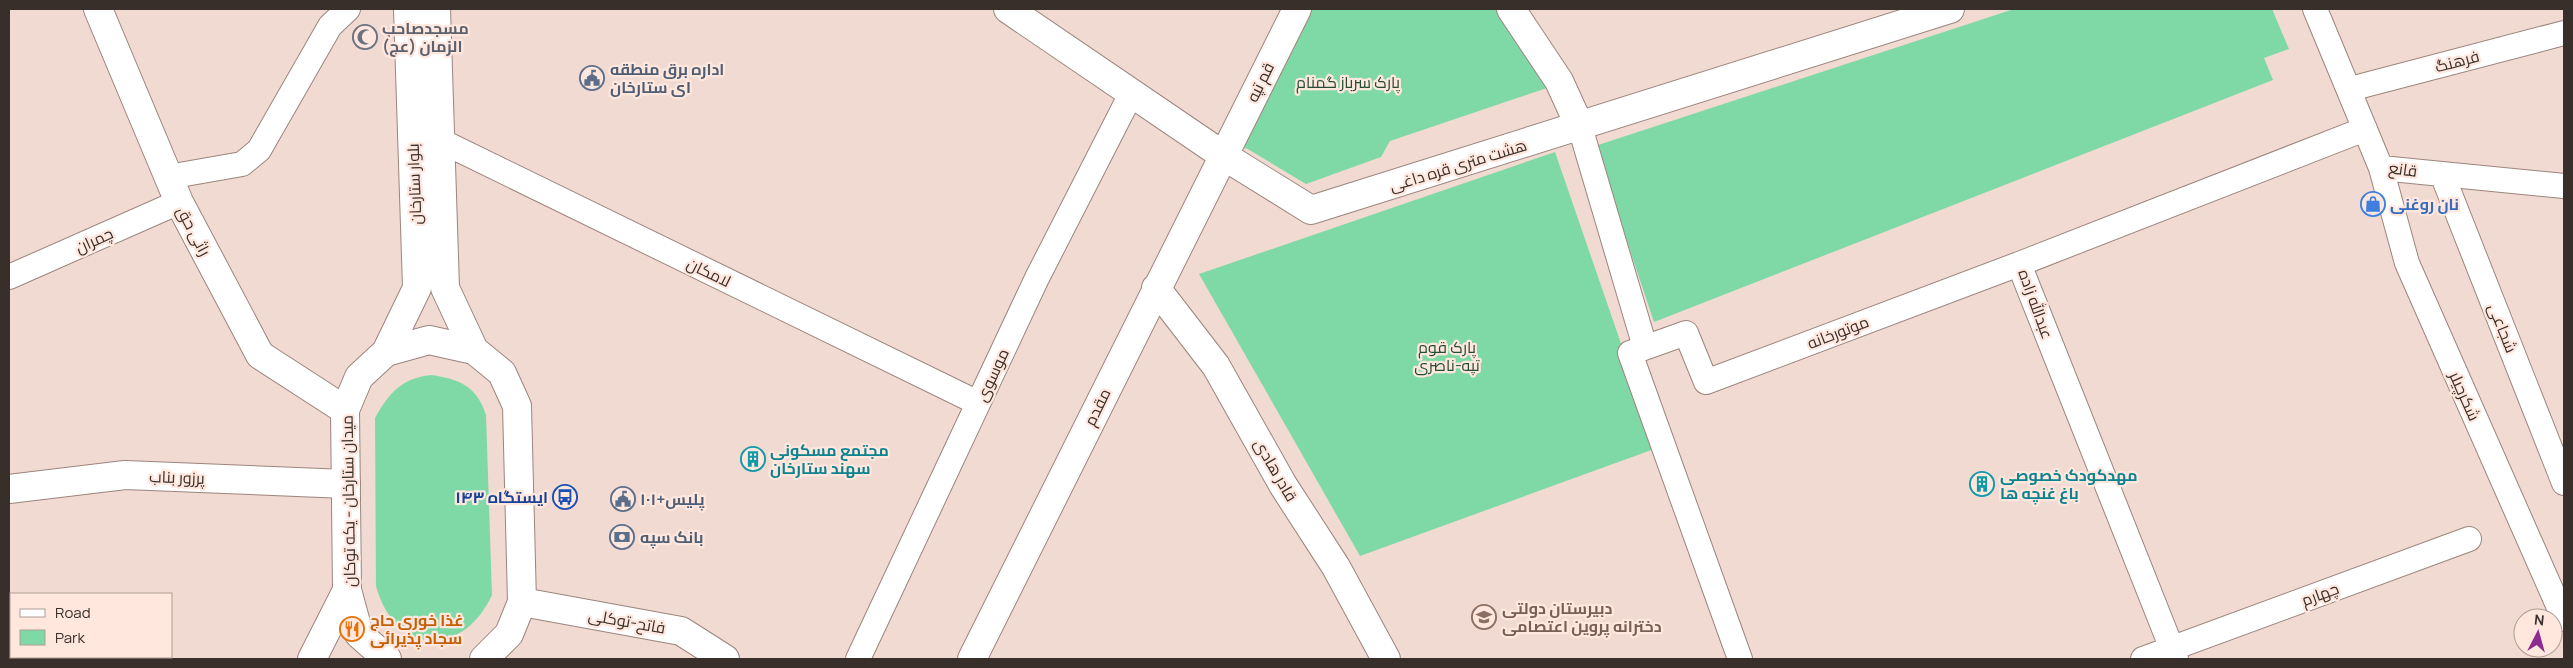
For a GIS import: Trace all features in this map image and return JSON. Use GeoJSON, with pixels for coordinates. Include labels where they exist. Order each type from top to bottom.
{"type":"FeatureCollection","features":[{"type":"Feature","properties":{"kind":"main road","name":"راثی حق"},"geometry":{"type":"LineString","coordinates":[[98,9],[179,202],[260,355],[345,410]]}},
{"type":"Feature","properties":{"kind":"main road","name":"بلوار ستارخان"},"geometry":{"type":"LineString","coordinates":[[386,352],[417,288],[408,9]]}},
{"type":"Feature","properties":{"kind":"main road","name":"بلوار ستارخان"},"geometry":{"type":"LineString","coordinates":[[436,9],[438,140],[444,288],[474,350]]}},
{"type":"Feature","properties":{"kind":"main road","name":"قم تپه"},"geometry":{"type":"LineString","coordinates":[[1224,156],[1297,9]]}},
{"type":"Feature","properties":{"kind":"main road"},"geometry":{"type":"LineString","coordinates":[[1512,9],[1559,81],[1580,127]]}},
{"type":"Feature","properties":{"kind":"main road","name":"هشت متری قره داغی"},"geometry":{"type":"LineString","coordinates":[[1024,13],[1131,94],[1224,156],[1311,210],[1580,127],[1950,9]]}},
{"type":"Feature","properties":{"kind":"main road","name":"مقدم"},"geometry":{"type":"LineString","coordinates":[[972,659],[1156,288],[1224,156]]}},
{"type":"Feature","properties":{"kind":"main road","name":"قادر هادی"},"geometry":{"type":"LineString","coordinates":[[1156,288],[1216,366],[1283,485],[1336,567],[1386,659]]}},
{"type":"Feature","properties":{"kind":"main road","name":"میدان ستارخان - یکه توکان"},"geometry":{"type":"LineString","coordinates":[[387,659],[359,634],[347,590],[345,410],[360,377],[386,352],[429,340],[474,350],[502,374],[517,406],[522,602],[509,634],[485,659]]}},
{"type":"Feature","properties":{"kind":"main road","name":"پرزور بناب"},"geometry":{"type":"LineString","coordinates":[[9,489],[125,474],[346,484]]}},
{"type":"Feature","properties":{"kind":"main road"},"geometry":{"type":"LineString","coordinates":[[312,659],[347,590]]}},
{"type":"Feature","properties":{"kind":"main road","name":"فاتح-توکلی"},"geometry":{"type":"LineString","coordinates":[[522,602],[681,631],[725,659]]}},
{"type":"Feature","properties":{"kind":"street"},"geometry":{"type":"LineString","coordinates":[[168,177],[242,164],[259,150],[330,26],[348,9]]}},
{"type":"Feature","properties":{"kind":"street","name":"قانع"},"geometry":{"type":"LineString","coordinates":[[2315,9],[2350,88],[2382,168],[2564,186]]}},
{"type":"Feature","properties":{"kind":"street","name":"فرهنگ"},"geometry":{"type":"LineString","coordinates":[[2350,88],[2564,33]]}},
{"type":"Feature","properties":{"kind":"street","name":"موسوی"},"geometry":{"type":"LineString","coordinates":[[858,659],[1037,278],[1131,94]]}},
{"type":"Feature","properties":{"kind":"street"},"geometry":{"type":"LineString","coordinates":[[1580,127],[1645,348],[1630,353],[1740,659]]}},
{"type":"Feature","properties":{"kind":"street","name":"عبدالله زاده"},"geometry":{"type":"LineString","coordinates":[[2174,654],[2019,264],[2365,129]]}},
{"type":"Feature","properties":{"kind":"street","name":"لامکان"},"geometry":{"type":"LineString","coordinates":[[438,140],[978,403]]}},
{"type":"Feature","properties":{"kind":"street","name":"شکرچیلر"},"geometry":{"type":"LineString","coordinates":[[2382,168],[2407,264],[2564,619]]}},
{"type":"Feature","properties":{"kind":"street","name":"شجاعی"},"geometry":{"type":"LineString","coordinates":[[2442,174],[2564,483]]}},
{"type":"Feature","properties":{"kind":"street","name":"چمران"},"geometry":{"type":"LineString","coordinates":[[9,277],[179,202]]}},
{"type":"Feature","properties":{"kind":"street","name":"موتورخانه"},"geometry":{"type":"LineString","coordinates":[[1645,348],[1686,333],[1706,382],[2019,264]]}},
{"type":"Feature","properties":{"kind":"street","name":"چهارم"},"geometry":{"type":"LineString","coordinates":[[2143,659],[2174,654],[2469,539]]}},
{"type":"Feature","properties":{"kind":"green space","name":"پارک سرباز گمنام"},"geometry":{"type":"Polygon","coordinates":[[[1307,9],[1498,9],[1547,88],[1390,141],[1381,157],[1306,184],[1246,148],[1224,156],[1307,9]]]}},
{"type":"Feature","properties":{"kind":"green space"},"geometry":{"type":"Polygon","coordinates":[[[2014,9],[2272,9],[2289,49],[2264,58],[2273,80],[1654,322],[1595,146],[2014,9]]]}},
{"type":"Feature","properties":{"kind":"green space","name":"پارک قوم تپه-ناصری"},"geometry":{"type":"Polygon","coordinates":[[[1555,152],[1657,448],[1360,556],[1199,274],[1555,152]]]}},
{"type":"Feature","properties":{"kind":"green space"},"geometry":{"type":"Polygon","coordinates":[[[431,375],[450,379],[466,386],[478,397],[486,415],[492,595],[479,616],[464,630],[447,638],[430,640],[413,636],[398,626],[385,609],[376,586],[375,418],[397,388],[412,379],[431,375]]]}},
{"type":"Feature","properties":{"kind":"place","name":"مسجدصاحب الزمان (عج)"},"geometry":{"type":"Point","coordinates":[365,37]}},
{"type":"Feature","properties":{"kind":"place","name":"اداره برق منطقه ای ستارخان"},"geometry":{"type":"Point","coordinates":[592,78]}},
{"type":"Feature","properties":{"kind":"place","name":"نان روغنی"},"geometry":{"type":"Point","coordinates":[2373,204]}},
{"type":"Feature","properties":{"kind":"place","name":"مجتمع مسکونی سهند ستارخان"},"geometry":{"type":"Point","coordinates":[753,459]}},
{"type":"Feature","properties":{"kind":"place","name":"مهدکودک خصوصی باغ غنچه ها"},"geometry":{"type":"Point","coordinates":[1982,484]}},
{"type":"Feature","properties":{"kind":"place","name":"ایستگاه ۱۴۳"},"geometry":{"type":"Point","coordinates":[565,497]}},
{"type":"Feature","properties":{"kind":"place","name":"پلیس+۱۰۱"},"geometry":{"type":"Point","coordinates":[623,499]}},
{"type":"Feature","properties":{"kind":"place","name":"بانک سپه"},"geometry":{"type":"Point","coordinates":[622,537]}},
{"type":"Feature","properties":{"kind":"place","name":"دبیرستان دولتی دخترانه پروین اعتصامی"},"geometry":{"type":"Point","coordinates":[1484,617]}},
{"type":"Feature","properties":{"kind":"place","name":"غذا خوری حاج سجاد پذیرائی"},"geometry":{"type":"Point","coordinates":[352,629]}}]}
